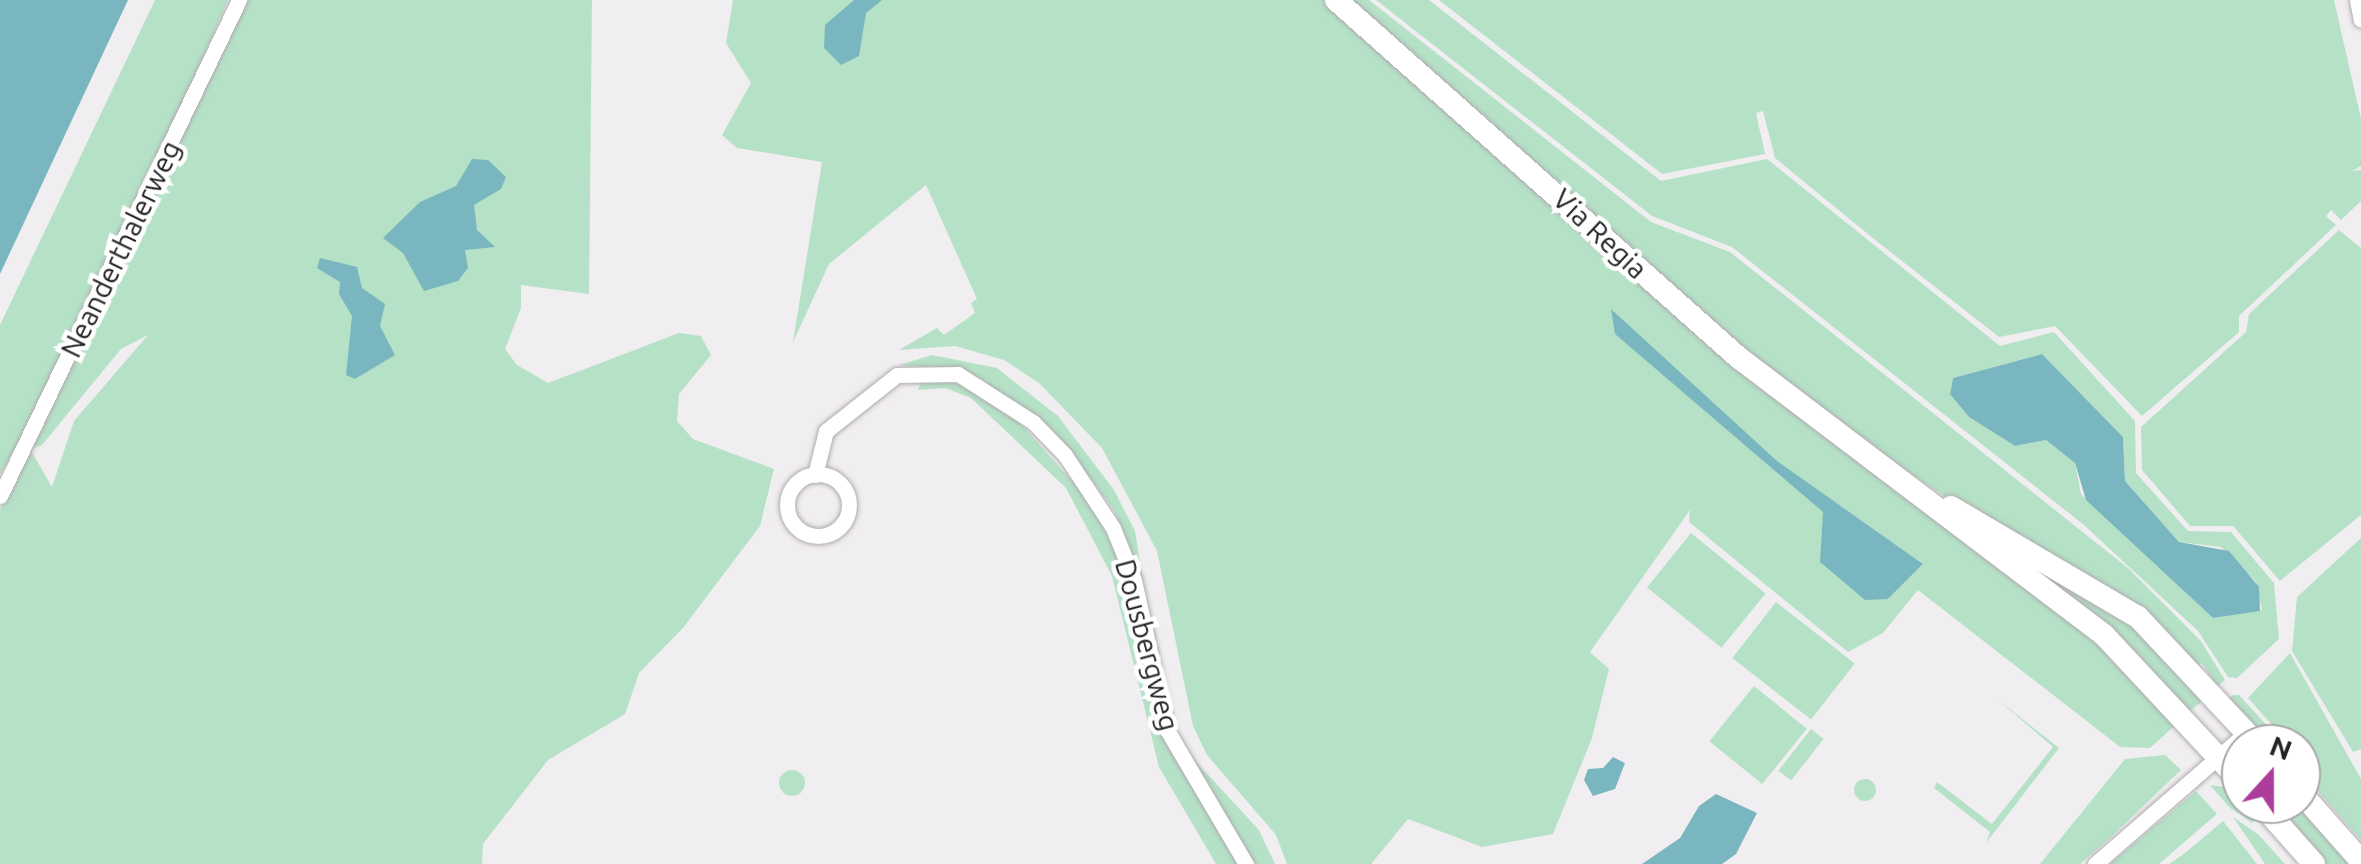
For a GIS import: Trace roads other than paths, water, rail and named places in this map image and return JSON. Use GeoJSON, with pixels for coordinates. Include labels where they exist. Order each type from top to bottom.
{"type":"FeatureCollection","features":[{"type":"Feature","properties":{"kind":"main road","name":"Via Regia"},"geometry":{"type":"LineString","coordinates":[[1336,0],[1684,311],[2104,635],[2221,759]]}},
{"type":"Feature","properties":{"kind":"main road","name":"Via Regia"},"geometry":{"type":"LineString","coordinates":[[1871,459],[2138,617],[2239,724]]}},
{"type":"Feature","properties":{"kind":"main road"},"geometry":{"type":"LineString","coordinates":[[2321,816],[2361,861]]}},
{"type":"Feature","properties":{"kind":"main road"},"geometry":{"type":"LineString","coordinates":[[2279,824],[2314,864]]}},
{"type":"Feature","properties":{"kind":"street","name":"Neanderthalerweg"},"geometry":{"type":"LineString","coordinates":[[0,496],[240,0]]}},
{"type":"Feature","properties":{"kind":"street"},"geometry":{"type":"LineString","coordinates":[[2357,0],[2361,20]]}},
{"type":"Feature","properties":{"kind":"street","name":"Dousbergweg"},"geometry":{"type":"LineString","coordinates":[[815,475],[826,430],[897,375],[958,374],[1033,422],[1065,455],[1113,528],[1134,580],[1167,730],[1246,864]]}},
{"type":"Feature","properties":{"kind":"street"},"geometry":{"type":"LineString","coordinates":[[815,475],[836,480],[848,496],[845,521],[823,536],[804,533],[787,512],[794,486],[815,475]]}},
{"type":"Feature","properties":{"kind":"street"},"geometry":{"type":"LineString","coordinates":[[2095,864],[2221,754]]}},
{"type":"Feature","properties":{"kind":"water"},"geometry":{"type":"Polygon","coordinates":[[[0,0],[128,0],[0,274],[0,0]]]}},
{"type":"Feature","properties":{"kind":"water"},"geometry":{"type":"Polygon","coordinates":[[[854,0],[882,0],[866,13],[859,56],[841,65],[824,48],[825,25],[854,0]]]}},
{"type":"Feature","properties":{"kind":"water"},"geometry":{"type":"Polygon","coordinates":[[[472,159],[488,160],[506,177],[501,189],[474,205],[477,230],[495,247],[465,250],[468,268],[458,281],[424,291],[403,253],[383,238],[420,202],[456,186],[472,159]]]}},
{"type":"Feature","properties":{"kind":"water"},"geometry":{"type":"Polygon","coordinates":[[[320,258],[357,267],[362,288],[385,304],[380,326],[395,355],[355,379],[346,375],[352,316],[339,294],[340,282],[317,268],[320,258]]]}},
{"type":"Feature","properties":{"kind":"water"},"geometry":{"type":"Polygon","coordinates":[[[1611,309],[1777,461],[1923,564],[1888,599],[1865,600],[1820,562],[1823,512],[1615,334],[1611,309]]]}},
{"type":"Feature","properties":{"kind":"water"},"geometry":{"type":"Polygon","coordinates":[[[2042,354],[2123,437],[2125,481],[2179,542],[2229,551],[2259,587],[2260,611],[2213,618],[2086,500],[2075,463],[2046,440],[2015,446],[1969,417],[1950,394],[1953,378],[2042,354]]]}},
{"type":"Feature","properties":{"kind":"water"},"geometry":{"type":"Polygon","coordinates":[[[1613,757],[1625,763],[1615,789],[1593,796],[1584,780],[1588,769],[1603,768],[1613,757]]]}},
{"type":"Feature","properties":{"kind":"water"},"geometry":{"type":"Polygon","coordinates":[[[1716,794],[1757,813],[1736,854],[1722,864],[1642,864],[1680,838],[1699,806],[1716,794]]]}}]}
